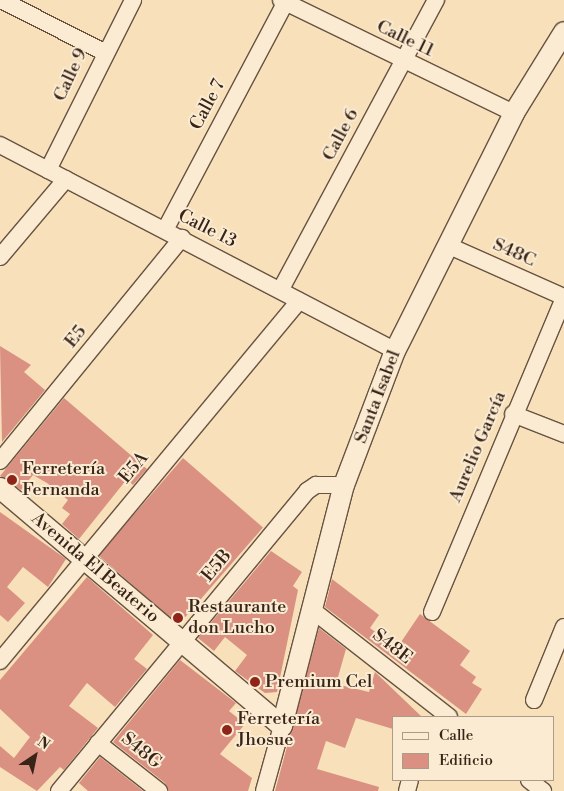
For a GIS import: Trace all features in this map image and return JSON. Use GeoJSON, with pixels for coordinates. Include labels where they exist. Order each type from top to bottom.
{"type":"FeatureCollection","features":[{"type":"Feature","properties":{"kind":"street"},"geometry":{"type":"LineString","coordinates":[[1,0],[104,52]]}},
{"type":"Feature","properties":{"kind":"street","name":"Calle 9"},"geometry":{"type":"LineString","coordinates":[[48,170],[104,52],[133,0]]}},
{"type":"Feature","properties":{"kind":"street","name":"Calle 6"},"geometry":{"type":"LineString","coordinates":[[281,289],[436,0]]}},
{"type":"Feature","properties":{"kind":"street","name":"Calle 11"},"geometry":{"type":"LineString","coordinates":[[285,1],[404,61],[514,112]]}},
{"type":"Feature","properties":{"kind":"street","name":"Calle 7"},"geometry":{"type":"LineString","coordinates":[[165,230],[285,1]]}},
{"type":"Feature","properties":{"kind":"street","name":"Santa Isabel"},"geometry":{"type":"LineString","coordinates":[[264,791],[282,726],[310,609],[344,485],[395,351],[514,112],[564,32]]}},
{"type":"Feature","properties":{"kind":"street","name":"Calle 13"},"geometry":{"type":"LineString","coordinates":[[0,145],[281,289],[395,351]]}},
{"type":"Feature","properties":{"kind":"street"},"geometry":{"type":"LineString","coordinates":[[0,258],[66,179]]}},
{"type":"Feature","properties":{"kind":"street","name":"E5"},"geometry":{"type":"LineString","coordinates":[[0,461],[182,238]]}},
{"type":"Feature","properties":{"kind":"street","name":"S48C"},"geometry":{"type":"LineString","coordinates":[[447,245],[564,298]]}},
{"type":"Feature","properties":{"kind":"street","name":"Aurelio García"},"geometry":{"type":"LineString","coordinates":[[432,612],[513,414],[564,298]]}},
{"type":"Feature","properties":{"kind":"street","name":"E5A"},"geometry":{"type":"LineString","coordinates":[[0,661],[300,301]]}},
{"type":"Feature","properties":{"kind":"street"},"geometry":{"type":"LineString","coordinates":[[513,414],[564,434]]}},
{"type":"Feature","properties":{"kind":"street","name":"E5B"},"geometry":{"type":"LineString","coordinates":[[59,791],[180,640],[307,491],[316,485],[344,485]]}},
{"type":"Feature","properties":{"kind":"street","name":"Avenida El Beaterio"},"geometry":{"type":"LineString","coordinates":[[0,488],[282,726]]}},
{"type":"Feature","properties":{"kind":"street","name":"S48E"},"geometry":{"type":"LineString","coordinates":[[310,609],[429,710],[446,716]]}},
{"type":"Feature","properties":{"kind":"street"},"geometry":{"type":"LineString","coordinates":[[534,700],[564,627]]}},
{"type":"Feature","properties":{"kind":"street","name":"S48G"},"geometry":{"type":"LineString","coordinates":[[98,743],[159,791]]}},
{"type":"Feature","properties":{"kind":"street"},"geometry":{"type":"LineString","coordinates":[[529,781],[543,791]]}},
{"type":"Feature","properties":{"kind":"building"},"geometry":{"type":"Polygon","coordinates":[[[0,346],[31,365],[24,372],[45,390],[2,442],[0,346]]]}},
{"type":"Feature","properties":{"kind":"building"},"geometry":{"type":"Polygon","coordinates":[[[64,398],[147,469],[133,485],[127,479],[79,539],[62,524],[70,514],[62,508],[68,500],[47,483],[33,475],[21,490],[0,476],[64,398]]]}},
{"type":"Feature","properties":{"kind":"building"},"geometry":{"type":"Polygon","coordinates":[[[183,458],[263,528],[178,625],[98,555],[183,458]]]}},
{"type":"Feature","properties":{"kind":"building"},"geometry":{"type":"Polygon","coordinates":[[[0,512],[66,559],[48,587],[23,567],[7,587],[25,603],[8,622],[0,615],[0,512]]]}},
{"type":"Feature","properties":{"kind":"building"},"geometry":{"type":"Polygon","coordinates":[[[271,551],[302,572],[293,586],[298,590],[277,692],[265,693],[235,671],[247,655],[225,637],[214,651],[198,638],[271,551]]]}},
{"type":"Feature","properties":{"kind":"building"},"geometry":{"type":"Polygon","coordinates":[[[87,577],[153,635],[134,659],[147,669],[115,707],[87,683],[69,706],[98,728],[64,770],[60,767],[37,791],[0,767],[0,746],[14,758],[30,737],[0,709],[0,680],[87,577]]]}},
{"type":"Feature","properties":{"kind":"building"},"geometry":{"type":"Polygon","coordinates":[[[332,579],[379,615],[370,628],[397,648],[420,614],[470,651],[460,665],[476,677],[472,683],[482,689],[466,714],[325,607],[332,579]]]}},
{"type":"Feature","properties":{"kind":"building"},"geometry":{"type":"Polygon","coordinates":[[[319,628],[346,649],[336,684],[369,692],[375,672],[421,716],[392,716],[392,729],[356,718],[345,748],[326,741],[317,769],[379,787],[378,791],[275,791],[319,628]]]}},
{"type":"Feature","properties":{"kind":"building"},"geometry":{"type":"Polygon","coordinates":[[[180,660],[236,703],[229,711],[245,724],[220,754],[252,778],[248,791],[169,791],[165,783],[113,742],[180,660]]]}},
{"type":"Feature","properties":{"kind":"building"},"geometry":{"type":"Polygon","coordinates":[[[100,757],[143,791],[88,791],[79,783],[100,757]]]}},
{"type":"Feature","properties":{"kind":"place","name":"Ferretería Fernanda"},"geometry":{"type":"Point","coordinates":[12,480]}},
{"type":"Feature","properties":{"kind":"place","name":"Restaurante don Lucho"},"geometry":{"type":"Point","coordinates":[178,618]}},
{"type":"Feature","properties":{"kind":"place","name":"Premium Cel"},"geometry":{"type":"Point","coordinates":[255,682]}},
{"type":"Feature","properties":{"kind":"place","name":"Ferretería Jhosue"},"geometry":{"type":"Point","coordinates":[227,730]}}]}
